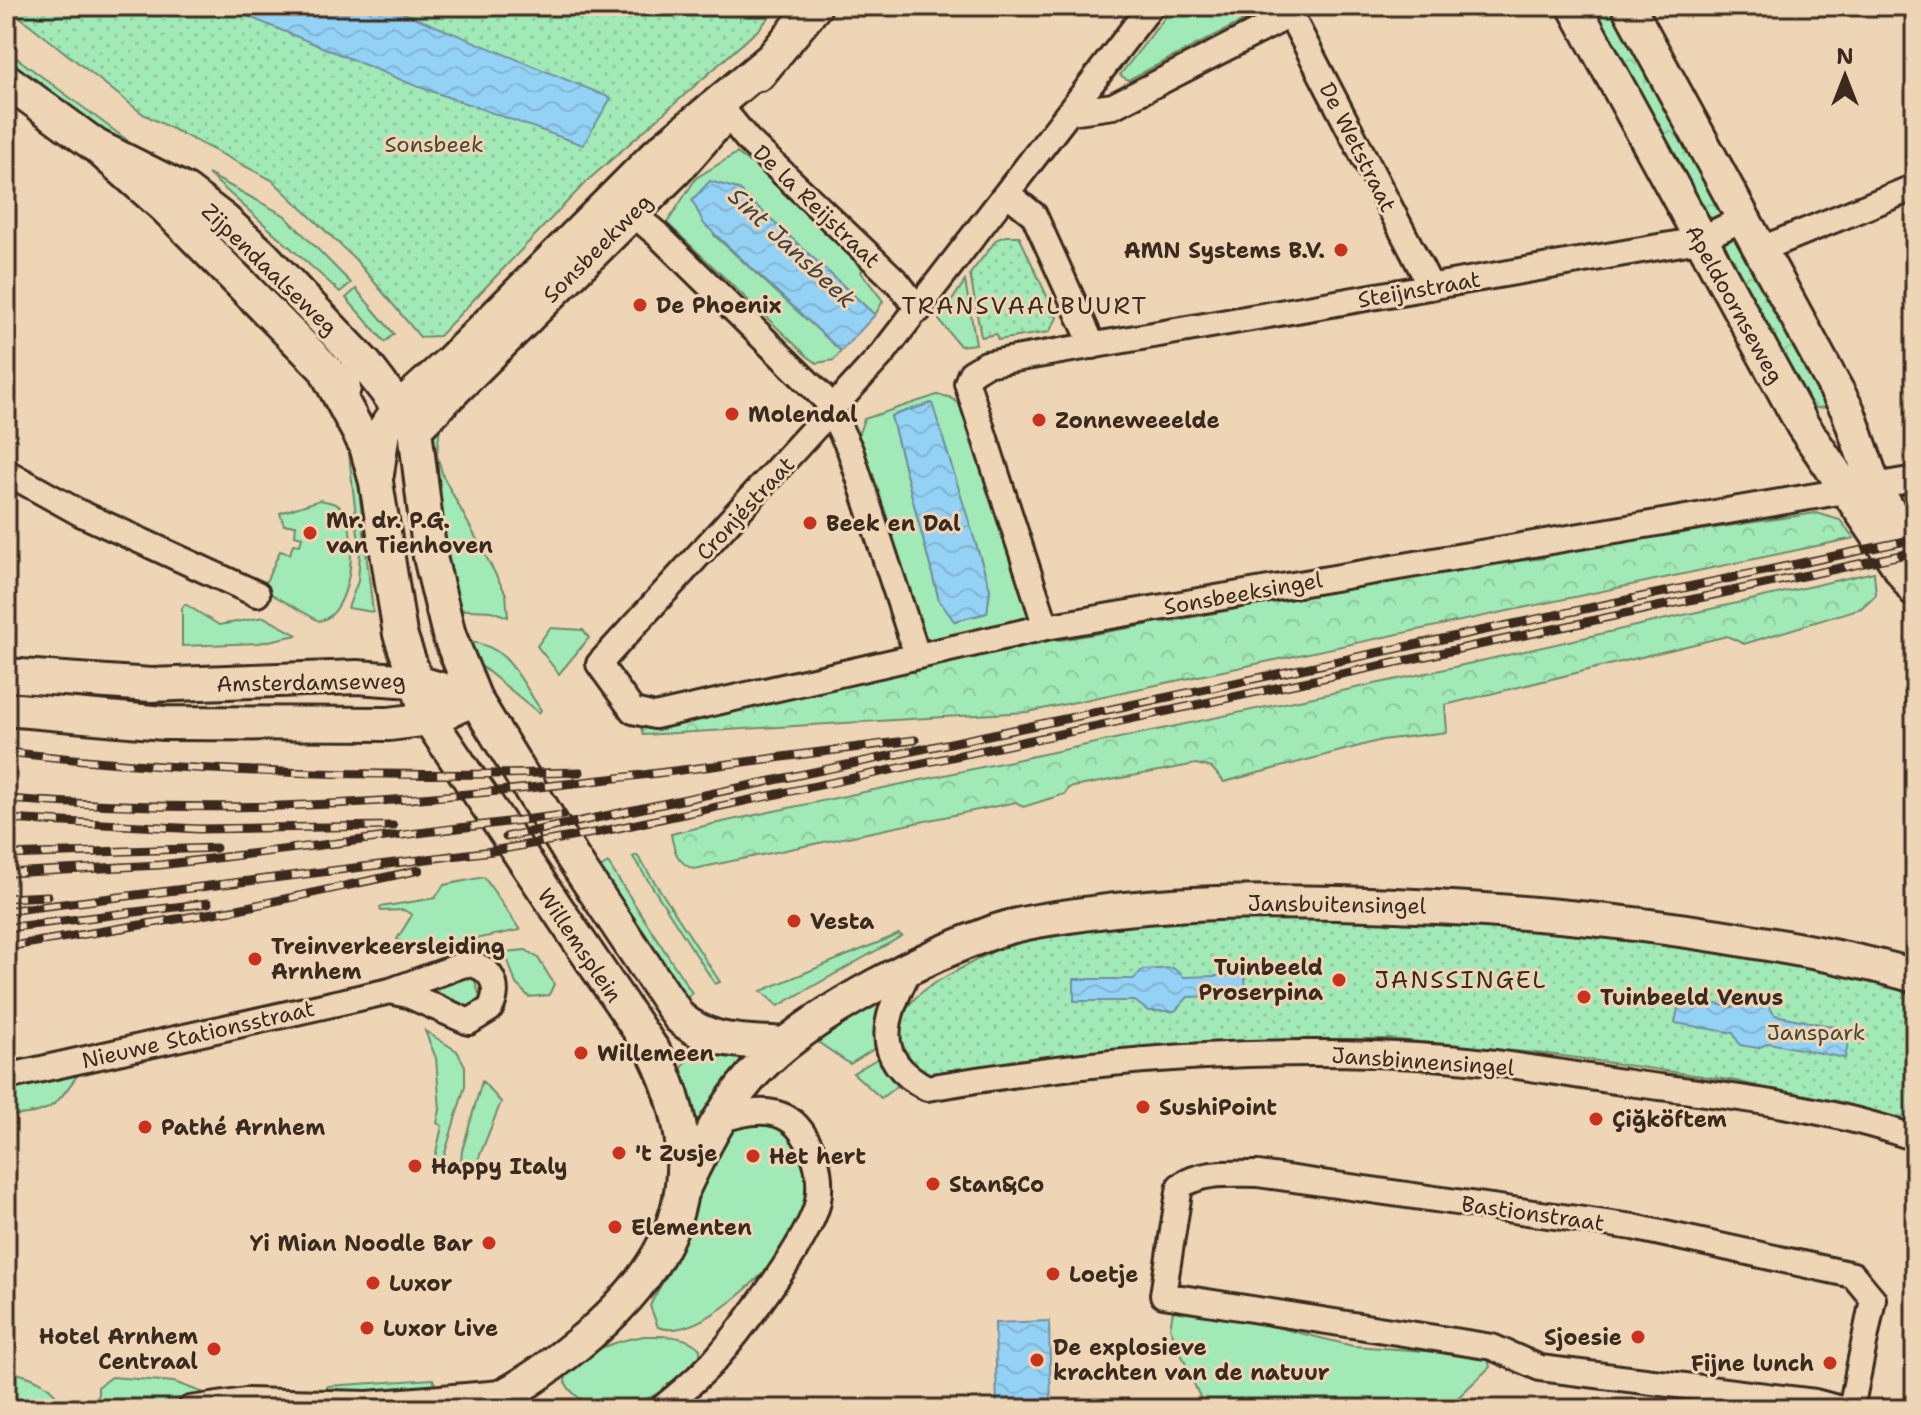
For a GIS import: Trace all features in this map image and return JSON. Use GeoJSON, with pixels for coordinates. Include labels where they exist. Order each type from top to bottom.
{"type":"FeatureCollection","features":[{"type":"Feature","properties":{"kind":"main road","name":"Sonsbeekweg"},"geometry":{"type":"LineString","coordinates":[[397,422],[771,59],[815,6]]}},
{"type":"Feature","properties":{"kind":"main road","name":"Apeldoornseweg"},"geometry":{"type":"LineString","coordinates":[[1574,6],[1803,426],[1861,488],[1915,555]]}},
{"type":"Feature","properties":{"kind":"main road","name":"Apeldoornseweg"},"geometry":{"type":"LineString","coordinates":[[1628,6],[1848,411],[1861,488],[1915,590]]}},
{"type":"Feature","properties":{"kind":"main road","name":"Zijpendaalseweg"},"geometry":{"type":"LineString","coordinates":[[6,80],[96,146],[165,207],[328,375],[397,422]]}},
{"type":"Feature","properties":{"kind":"main road","name":"Zijpendaalseweg"},"geometry":{"type":"LineString","coordinates":[[96,146],[200,201],[262,255],[376,376],[397,422],[376,482]]}},
{"type":"Feature","properties":{"kind":"main road","name":"Sonsbeekweg"},"geometry":{"type":"LineString","coordinates":[[397,422],[438,373],[623,205]]}},
{"type":"Feature","properties":{"kind":"main road"},"geometry":{"type":"LineString","coordinates":[[376,376],[404,381],[438,373]]}},
{"type":"Feature","properties":{"kind":"main road","name":"Zijpendaalseweg"},"geometry":{"type":"LineString","coordinates":[[328,375],[366,446],[376,482],[400,634],[413,681],[429,719]]}},
{"type":"Feature","properties":{"kind":"main road"},"geometry":{"type":"LineString","coordinates":[[397,422],[449,635],[475,699]]}},
{"type":"Feature","properties":{"kind":"main road"},"geometry":{"type":"LineString","coordinates":[[357,677],[400,634]]}},
{"type":"Feature","properties":{"kind":"main road","name":"Amsterdamseweg"},"geometry":{"type":"LineString","coordinates":[[6,675],[151,685],[357,677],[413,681],[475,699]]}},
{"type":"Feature","properties":{"kind":"main road","name":"Amsterdamseweg"},"geometry":{"type":"LineString","coordinates":[[6,709],[164,723],[369,725],[429,719],[475,699]]}},
{"type":"Feature","properties":{"kind":"main road","name":"Willemsplein"},"geometry":{"type":"LineString","coordinates":[[475,699],[572,857],[679,1017],[697,1033],[765,1049],[717,1121],[683,1189],[673,1229],[655,1265],[597,1328],[518,1388],[475,1409]]}},
{"type":"Feature","properties":{"kind":"main road","name":"Willemsplein"},"geometry":{"type":"LineString","coordinates":[[429,719],[654,1052],[676,1108],[683,1189]]}},
{"type":"Feature","properties":{"kind":"main road","name":"Jansbuitensingel"},"geometry":{"type":"LineString","coordinates":[[765,1049],[910,968],[998,930],[1035,921],[1150,905],[1275,901],[1459,907],[1577,915],[1806,950],[1915,976]]}},
{"type":"Feature","properties":{"kind":"street","name":"Cronjéstraat"},"geometry":{"type":"LineString","coordinates":[[599,664],[833,412],[919,310],[1151,6]]}},
{"type":"Feature","properties":{"kind":"street"},"geometry":{"type":"LineString","coordinates":[[1070,112],[1113,106],[1288,11]]}},
{"type":"Feature","properties":{"kind":"street","name":"De Wetstraat"},"geometry":{"type":"LineString","coordinates":[[1288,11],[1431,287]]}},
{"type":"Feature","properties":{"kind":"street","name":"De la Reijstraat"},"geometry":{"type":"LineString","coordinates":[[721,107],[748,140],[898,283],[919,310]]}},
{"type":"Feature","properties":{"kind":"street"},"geometry":{"type":"LineString","coordinates":[[1759,250],[1915,187]]}},
{"type":"Feature","properties":{"kind":"street"},"geometry":{"type":"LineString","coordinates":[[1008,194],[1034,215],[1093,346]]}},
{"type":"Feature","properties":{"kind":"street"},"geometry":{"type":"LineString","coordinates":[[623,205],[818,389],[833,412],[850,450],[917,655]]}},
{"type":"Feature","properties":{"kind":"street","name":"Steijnstraat"},"geometry":{"type":"LineString","coordinates":[[1046,627],[967,383],[971,373],[986,364],[1699,240],[1742,219]]}},
{"type":"Feature","properties":{"kind":"street"},"geometry":{"type":"LineString","coordinates":[[6,472],[80,513],[257,594]]}},
{"type":"Feature","properties":{"kind":"street","name":"Sonsbeeksingel"},"geometry":{"type":"LineString","coordinates":[[599,664],[633,711],[655,716],[1046,627],[1318,578],[1915,479]]}},
{"type":"Feature","properties":{"kind":"street","name":"Jansbinnensingel"},"geometry":{"type":"LineString","coordinates":[[910,968],[890,1009],[887,1038],[896,1063],[906,1077],[927,1088],[1122,1063],[1280,1054],[1373,1054],[1455,1059],[1735,1096],[1825,1113],[1915,1138]]}},
{"type":"Feature","properties":{"kind":"street","name":"Nieuwe Stationsstraat"},"geometry":{"type":"LineString","coordinates":[[6,1077],[390,991]]}},
{"type":"Feature","properties":{"kind":"street"},"geometry":{"type":"LineString","coordinates":[[661,1409],[716,1360],[801,1242],[817,1203],[818,1170],[813,1153],[791,1120],[765,1111],[717,1121]]}},
{"type":"Feature","properties":{"kind":"street","name":"Bastionstraat"},"geometry":{"type":"LineString","coordinates":[[1841,1409],[1815,1402],[1540,1368],[1492,1347],[1163,1295],[1180,1186],[1194,1178],[1218,1173],[1258,1174],[1633,1227],[1853,1275],[1873,1299],[1851,1409]]}},
{"type":"Feature","properties":{"kind":"street"},"geometry":{"type":"LineString","coordinates":[[190,1409],[246,1401],[368,1404],[518,1388]]}},
{"type":"Feature","properties":{"kind":"green space","name":"Sonsbeek"},"geometry":{"type":"Polygon","coordinates":[[[6,6],[779,6],[759,29],[586,182],[439,336],[420,337],[355,259],[272,180],[143,114],[6,6]]]}},
{"type":"Feature","properties":{"kind":"green space"},"geometry":{"type":"Polygon","coordinates":[[[1174,6],[1258,6],[1257,14],[1128,80],[1120,75],[1174,6]]]}},
{"type":"Feature","properties":{"kind":"green space"},"geometry":{"type":"Polygon","coordinates":[[[1590,6],[1613,6],[1725,208],[1723,215],[1709,223],[1590,6]]]}},
{"type":"Feature","properties":{"kind":"green space"},"geometry":{"type":"Polygon","coordinates":[[[6,50],[126,142],[112,142],[6,65],[6,50]]]}},
{"type":"Feature","properties":{"kind":"green space"},"geometry":{"type":"Polygon","coordinates":[[[737,153],[753,162],[863,269],[861,272],[883,301],[875,315],[738,189],[714,235],[841,351],[834,360],[817,363],[807,356],[667,223],[696,178],[737,153]]]}},
{"type":"Feature","properties":{"kind":"green space"},"geometry":{"type":"Polygon","coordinates":[[[208,174],[284,215],[351,283],[340,292],[208,174]]]}},
{"type":"Feature","properties":{"kind":"green space"},"geometry":{"type":"Polygon","coordinates":[[[1019,236],[1057,318],[1049,332],[998,340],[996,334],[981,337],[970,274],[997,239],[1019,236]]]}},
{"type":"Feature","properties":{"kind":"green space"},"geometry":{"type":"Polygon","coordinates":[[[1736,236],[1831,407],[1801,409],[1718,245],[1736,236]]]}},
{"type":"Feature","properties":{"kind":"green space"},"geometry":{"type":"Polygon","coordinates":[[[965,281],[976,344],[960,346],[939,320],[965,281]]]}},
{"type":"Feature","properties":{"kind":"green space"},"geometry":{"type":"Polygon","coordinates":[[[356,289],[394,334],[385,342],[346,298],[356,289]]]}},
{"type":"Feature","properties":{"kind":"green space"},"geometry":{"type":"Polygon","coordinates":[[[937,395],[949,397],[968,409],[1031,612],[1022,622],[939,641],[926,638],[917,630],[855,444],[864,419],[937,395]],[[931,403],[891,416],[939,600],[955,621],[987,613],[990,589],[931,403]]]}},
{"type":"Feature","properties":{"kind":"green space"},"geometry":{"type":"Polygon","coordinates":[[[440,425],[437,455],[443,476],[506,594],[508,617],[491,611],[450,609],[432,440],[440,425]]]}},
{"type":"Feature","properties":{"kind":"green space"},"geometry":{"type":"Polygon","coordinates":[[[349,454],[353,454],[357,472],[373,612],[348,608],[358,581],[360,552],[349,454]]]}},
{"type":"Feature","properties":{"kind":"green space"},"geometry":{"type":"Polygon","coordinates":[[[320,500],[336,504],[343,510],[351,536],[351,554],[345,590],[339,605],[330,616],[319,621],[268,592],[265,584],[280,551],[290,554],[293,544],[300,545],[302,537],[295,535],[296,525],[284,525],[280,513],[320,500]]]}},
{"type":"Feature","properties":{"kind":"green space"},"geometry":{"type":"Polygon","coordinates":[[[1816,513],[1840,520],[1854,538],[1028,712],[643,735],[641,727],[1047,634],[1060,640],[1147,625],[1146,618],[1163,615],[1166,622],[1252,606],[1252,599],[1273,596],[1275,602],[1363,587],[1362,581],[1381,577],[1383,583],[1467,569],[1466,561],[1484,558],[1486,565],[1544,558],[1544,555],[1581,549],[1581,541],[1600,545],[1816,513]]]}},
{"type":"Feature","properties":{"kind":"green space"},"geometry":{"type":"Polygon","coordinates":[[[1874,572],[1876,595],[1861,608],[1744,644],[1727,636],[1445,705],[1447,732],[1382,740],[1224,782],[1212,768],[1196,764],[1068,788],[1065,794],[1023,807],[1016,802],[694,869],[680,860],[672,840],[671,834],[713,824],[1441,670],[1874,572]]]}},
{"type":"Feature","properties":{"kind":"green space"},"geometry":{"type":"Polygon","coordinates":[[[185,604],[219,625],[264,617],[297,635],[259,643],[182,646],[182,608],[185,604]]]}},
{"type":"Feature","properties":{"kind":"green space"},"geometry":{"type":"Polygon","coordinates":[[[550,628],[583,630],[589,638],[559,674],[537,646],[550,628]]]}},
{"type":"Feature","properties":{"kind":"green space"},"geometry":{"type":"Polygon","coordinates":[[[466,642],[480,644],[502,656],[519,675],[541,710],[539,713],[480,665],[466,642]]]}},
{"type":"Feature","properties":{"kind":"green space"},"geometry":{"type":"Polygon","coordinates":[[[637,855],[720,982],[715,984],[633,857],[637,855]]]}},
{"type":"Feature","properties":{"kind":"green space"},"geometry":{"type":"Polygon","coordinates":[[[608,863],[692,993],[679,1004],[667,970],[600,868],[608,863]]]}},
{"type":"Feature","properties":{"kind":"green space"},"geometry":{"type":"Polygon","coordinates":[[[484,877],[520,930],[413,951],[397,939],[412,915],[404,910],[381,911],[380,907],[435,898],[444,885],[484,877]]]}},
{"type":"Feature","properties":{"kind":"green space","name":"Janspark"},"geometry":{"type":"Polygon","coordinates":[[[1235,916],[1468,918],[1775,958],[1915,989],[1915,1125],[1736,1081],[1556,1055],[1389,1039],[1298,1039],[1077,1055],[922,1074],[900,1050],[901,1022],[905,1011],[920,993],[1008,945],[1078,927],[1235,916]]]}},
{"type":"Feature","properties":{"kind":"green space"},"geometry":{"type":"Polygon","coordinates":[[[899,934],[902,936],[778,1006],[761,991],[899,934]]]}},
{"type":"Feature","properties":{"kind":"green space"},"geometry":{"type":"Polygon","coordinates":[[[526,950],[538,958],[554,984],[549,995],[529,997],[516,984],[505,952],[526,950]]]}},
{"type":"Feature","properties":{"kind":"green space"},"geometry":{"type":"Polygon","coordinates":[[[465,975],[475,981],[480,997],[472,1011],[436,996],[438,990],[465,975]]]}},
{"type":"Feature","properties":{"kind":"green space"},"geometry":{"type":"Polygon","coordinates":[[[880,1001],[877,1020],[880,1045],[850,1064],[815,1040],[880,1001]]]}},
{"type":"Feature","properties":{"kind":"green space"},"geometry":{"type":"Polygon","coordinates":[[[425,1031],[457,1051],[465,1066],[465,1086],[442,1163],[438,1166],[433,1166],[442,1126],[437,1123],[440,1110],[436,1058],[425,1031]]]}},
{"type":"Feature","properties":{"kind":"green space"},"geometry":{"type":"Polygon","coordinates":[[[692,1049],[713,1054],[739,1052],[748,1061],[696,1131],[678,1076],[692,1049]]]}},
{"type":"Feature","properties":{"kind":"green space"},"geometry":{"type":"Polygon","coordinates":[[[882,1056],[901,1083],[881,1098],[853,1073],[882,1056]]]}},
{"type":"Feature","properties":{"kind":"green space"},"geometry":{"type":"Polygon","coordinates":[[[82,1069],[52,1106],[35,1113],[6,1116],[6,1085],[82,1069]]]}},
{"type":"Feature","properties":{"kind":"green space"},"geometry":{"type":"Polygon","coordinates":[[[482,1081],[501,1102],[476,1165],[464,1173],[460,1171],[462,1151],[482,1081]]]}},
{"type":"Feature","properties":{"kind":"green space"},"geometry":{"type":"Polygon","coordinates":[[[754,1120],[784,1129],[797,1144],[806,1165],[810,1187],[808,1208],[787,1246],[746,1289],[699,1322],[677,1329],[658,1327],[650,1306],[680,1251],[713,1157],[723,1141],[737,1128],[754,1120]]]}},
{"type":"Feature","properties":{"kind":"green space"},"geometry":{"type":"Polygon","coordinates":[[[1185,1305],[1353,1346],[1482,1355],[1488,1358],[1490,1367],[1446,1409],[1205,1409],[1170,1328],[1173,1311],[1185,1305]]]}},
{"type":"Feature","properties":{"kind":"green space"},"geometry":{"type":"Polygon","coordinates":[[[644,1336],[688,1341],[700,1349],[700,1361],[663,1390],[636,1403],[621,1406],[589,1403],[567,1386],[568,1372],[585,1356],[609,1345],[644,1336]]]}},
{"type":"Feature","properties":{"kind":"green space"},"geometry":{"type":"Polygon","coordinates":[[[6,1371],[41,1382],[60,1400],[64,1409],[11,1409],[6,1406],[6,1371]]]}},
{"type":"Feature","properties":{"kind":"green space"},"geometry":{"type":"Polygon","coordinates":[[[112,1377],[174,1382],[204,1393],[203,1401],[158,1409],[98,1409],[98,1387],[112,1377]]]}},
{"type":"Feature","properties":{"kind":"green space"},"geometry":{"type":"Polygon","coordinates":[[[433,1379],[436,1387],[423,1391],[327,1393],[324,1390],[328,1386],[433,1379]]]}},
{"type":"Feature","properties":{"kind":"water"},"geometry":{"type":"Polygon","coordinates":[[[223,6],[387,6],[611,98],[583,145],[411,84],[223,6]]]}},
{"type":"Feature","properties":{"kind":"water","name":"Sint Jansbeek"},"geometry":{"type":"Polygon","coordinates":[[[710,181],[738,189],[875,315],[841,351],[704,224],[692,200],[710,181]]]}},
{"type":"Feature","properties":{"kind":"water"},"geometry":{"type":"Polygon","coordinates":[[[932,403],[990,589],[987,613],[954,621],[939,600],[891,416],[932,403]]]}},
{"type":"Feature","properties":{"kind":"water"},"geometry":{"type":"Polygon","coordinates":[[[1173,968],[1184,977],[1245,975],[1246,995],[1188,997],[1175,1011],[1148,1011],[1135,1001],[1074,1001],[1074,979],[1134,979],[1142,970],[1173,968]]]}},
{"type":"Feature","properties":{"kind":"water"},"geometry":{"type":"Polygon","coordinates":[[[1680,998],[1733,1007],[1747,1001],[1766,1003],[1775,1015],[1851,1030],[1845,1058],[1769,1043],[1758,1048],[1740,1045],[1733,1033],[1675,1023],[1680,998]]]}},
{"type":"Feature","properties":{"kind":"water"},"geometry":{"type":"Polygon","coordinates":[[[1049,1321],[1051,1409],[997,1409],[995,1323],[1049,1321]]]}},
{"type":"Feature","properties":{"kind":"railway"},"geometry":{"type":"LineString","coordinates":[[506,837],[1915,539]]}},
{"type":"Feature","properties":{"kind":"railway"},"geometry":{"type":"LineString","coordinates":[[6,911],[492,851],[599,832],[1915,552]]}},
{"type":"Feature","properties":{"kind":"railway"},"geometry":{"type":"LineString","coordinates":[[6,799],[193,807],[380,801],[581,782],[915,740]]}},
{"type":"Feature","properties":{"kind":"railway"},"geometry":{"type":"LineString","coordinates":[[6,752],[221,770],[364,774],[580,772]]}},
{"type":"Feature","properties":{"kind":"railway"},"geometry":{"type":"LineString","coordinates":[[6,873],[160,865],[563,815]]}},
{"type":"Feature","properties":{"kind":"railway"},"geometry":{"type":"LineString","coordinates":[[6,819],[199,829],[393,826]]}},
{"type":"Feature","properties":{"kind":"railway"},"geometry":{"type":"LineString","coordinates":[[6,855],[216,848]]}},
{"type":"Feature","properties":{"kind":"railway"},"geometry":{"type":"LineString","coordinates":[[6,947],[238,909],[419,870]]}},
{"type":"Feature","properties":{"kind":"railway"},"geometry":{"type":"LineString","coordinates":[[6,898],[48,896]]}},
{"type":"Feature","properties":{"kind":"railway"},"geometry":{"type":"LineString","coordinates":[[6,928],[208,903]]}},
{"type":"Feature","properties":{"kind":"place","name":"AMN Systems B.V."},"geometry":{"type":"Point","coordinates":[1341,250]}},
{"type":"Feature","properties":{"kind":"place","name":"De Phoenix"},"geometry":{"type":"Point","coordinates":[640,305]}},
{"type":"Feature","properties":{"kind":"place","name":"Molendal"},"geometry":{"type":"Point","coordinates":[732,414]}},
{"type":"Feature","properties":{"kind":"place","name":"Zonneweeelde"},"geometry":{"type":"Point","coordinates":[1039,420]}},
{"type":"Feature","properties":{"kind":"place","name":"Beek en Dal"},"geometry":{"type":"Point","coordinates":[810,523]}},
{"type":"Feature","properties":{"kind":"place","name":"Mr. dr. P.G. van Tienhoven"},"geometry":{"type":"Point","coordinates":[310,533]}},
{"type":"Feature","properties":{"kind":"place","name":"Vesta"},"geometry":{"type":"Point","coordinates":[794,921]}},
{"type":"Feature","properties":{"kind":"place","name":"Treinverkeersleiding Arnhem"},"geometry":{"type":"Point","coordinates":[255,959]}},
{"type":"Feature","properties":{"kind":"place","name":"Tuinbeeld Proserpina"},"geometry":{"type":"Point","coordinates":[1339,980]}},
{"type":"Feature","properties":{"kind":"place","name":"Tuinbeeld Venus"},"geometry":{"type":"Point","coordinates":[1584,997]}},
{"type":"Feature","properties":{"kind":"place","name":"Willemeen"},"geometry":{"type":"Point","coordinates":[581,1053]}},
{"type":"Feature","properties":{"kind":"place","name":"SushiPoint"},"geometry":{"type":"Point","coordinates":[1143,1107]}},
{"type":"Feature","properties":{"kind":"place","name":"Çiğköftem"},"geometry":{"type":"Point","coordinates":[1596,1119]}},
{"type":"Feature","properties":{"kind":"place","name":"Pathé Arnhem"},"geometry":{"type":"Point","coordinates":[145,1127]}},
{"type":"Feature","properties":{"kind":"place","name":"'t Zusje"},"geometry":{"type":"Point","coordinates":[619,1153]}},
{"type":"Feature","properties":{"kind":"place","name":"Het hert"},"geometry":{"type":"Point","coordinates":[753,1156]}},
{"type":"Feature","properties":{"kind":"place","name":"Happy Italy"},"geometry":{"type":"Point","coordinates":[415,1166]}},
{"type":"Feature","properties":{"kind":"place","name":"Stan&Co"},"geometry":{"type":"Point","coordinates":[933,1184]}},
{"type":"Feature","properties":{"kind":"place","name":"Elementen"},"geometry":{"type":"Point","coordinates":[615,1227]}},
{"type":"Feature","properties":{"kind":"place","name":"Yi Mian Noodle Bar"},"geometry":{"type":"Point","coordinates":[489,1243]}},
{"type":"Feature","properties":{"kind":"place","name":"Loetje"},"geometry":{"type":"Point","coordinates":[1053,1274]}},
{"type":"Feature","properties":{"kind":"place","name":"Luxor"},"geometry":{"type":"Point","coordinates":[373,1283]}},
{"type":"Feature","properties":{"kind":"place","name":"Luxor Live"},"geometry":{"type":"Point","coordinates":[367,1328]}},
{"type":"Feature","properties":{"kind":"place","name":"Sjoesie"},"geometry":{"type":"Point","coordinates":[1638,1337]}},
{"type":"Feature","properties":{"kind":"place","name":"Hotel Arnhem Centraal"},"geometry":{"type":"Point","coordinates":[214,1349]}},
{"type":"Feature","properties":{"kind":"place","name":"De explosieve krachten van de natuur"},"geometry":{"type":"Point","coordinates":[1037,1360]}},
{"type":"Feature","properties":{"kind":"place","name":"Fijne lunch"},"geometry":{"type":"Point","coordinates":[1830,1363]}},
{"type":"Feature","properties":{"kind":"district","name":"TRANSVAALBUURT"},"geometry":{"type":"Point","coordinates":[1025,306]}},
{"type":"Feature","properties":{"kind":"district","name":"JANSSINGEL"},"geometry":{"type":"Point","coordinates":[1461,980]}}]}
